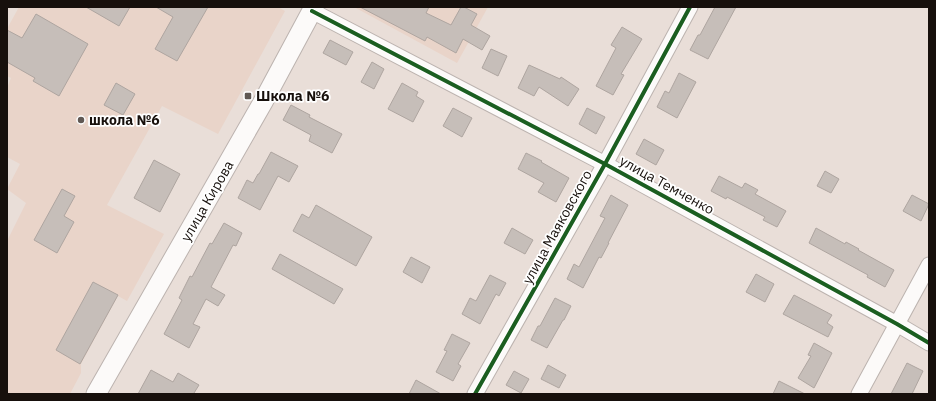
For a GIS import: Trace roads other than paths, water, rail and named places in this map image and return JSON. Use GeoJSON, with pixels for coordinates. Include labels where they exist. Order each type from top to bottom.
{"type":"FeatureCollection","features":[{"type":"Feature","properties":{"kind":"main road","name":"улица Кирова"},"geometry":{"type":"LineString","coordinates":[[96,394],[263,102],[311,8]]}},
{"type":"Feature","properties":{"kind":"street","name":"улица Маяковского"},"geometry":{"type":"LineString","coordinates":[[475,394],[605,164],[690,7]]}},
{"type":"Feature","properties":{"kind":"street","name":"улица Темченко"},"geometry":{"type":"LineString","coordinates":[[311,8],[605,164],[929,343]]}},
{"type":"Feature","properties":{"kind":"street"},"geometry":{"type":"LineString","coordinates":[[859,394],[929,265]]}},
{"type":"Feature","properties":{"kind":"place","name":"Школа №6"},"geometry":{"type":"Point","coordinates":[248,96]}},
{"type":"Feature","properties":{"kind":"place","name":"школа №6"},"geometry":{"type":"Point","coordinates":[81,120]}}]}
